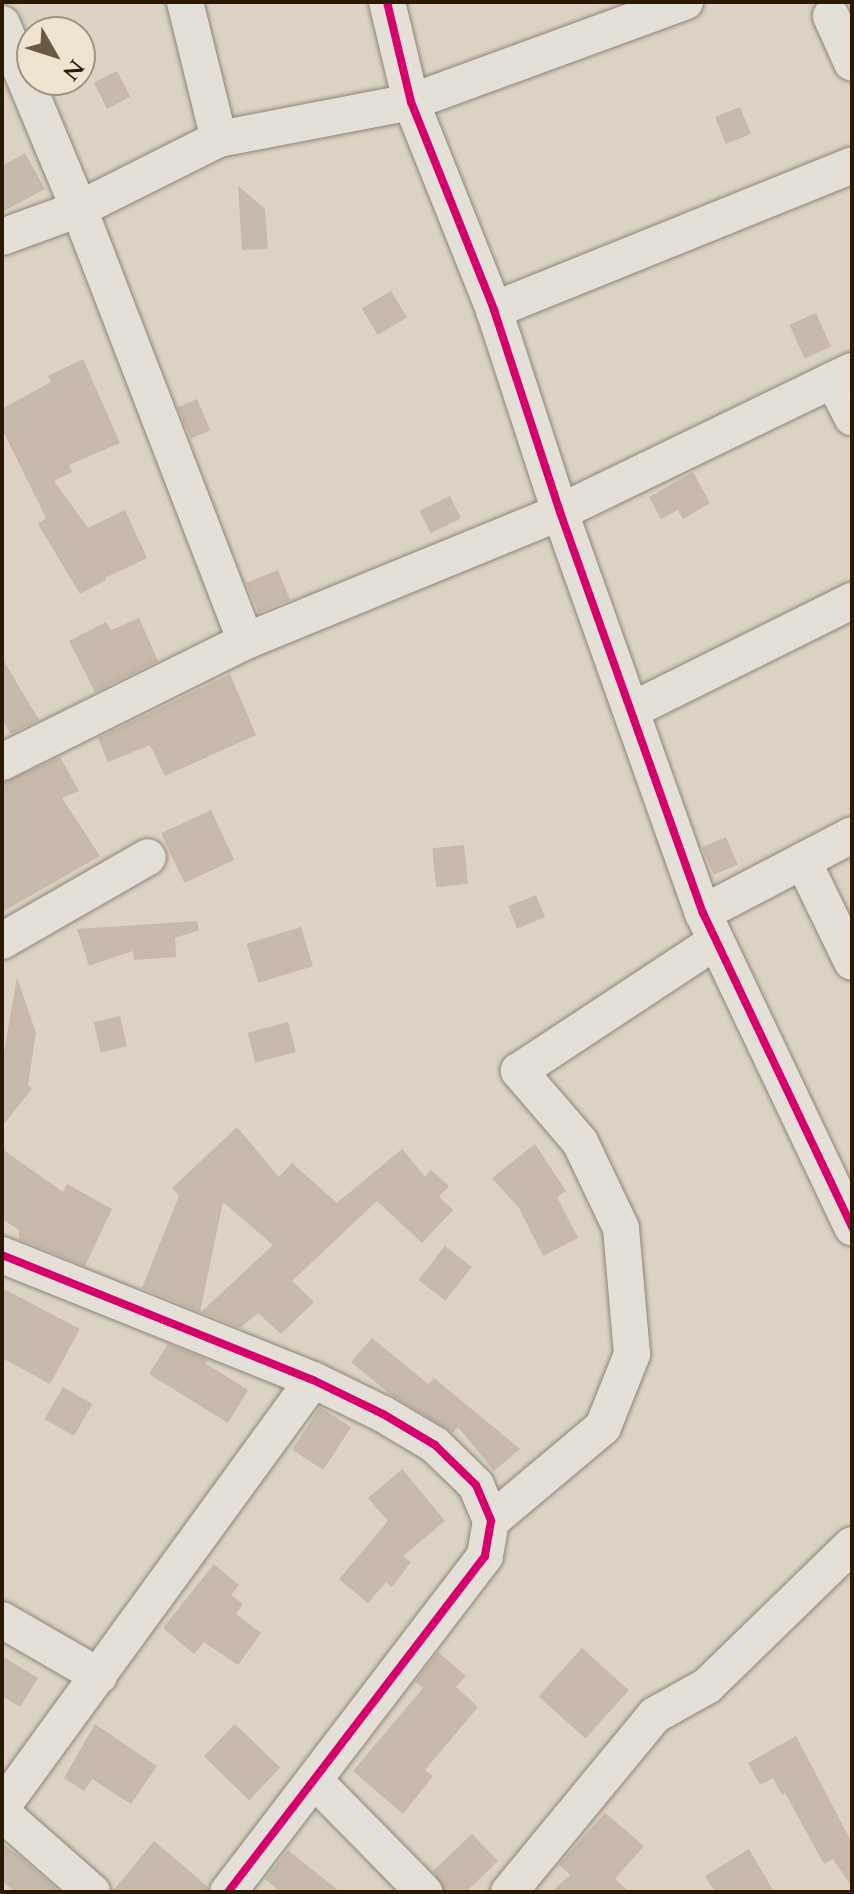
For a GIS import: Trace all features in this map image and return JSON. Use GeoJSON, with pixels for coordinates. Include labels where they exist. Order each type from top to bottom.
{"type":"FeatureCollection","features":[{"type":"Feature","properties":{"kind":"street"},"geometry":{"type":"LineString","coordinates":[[185,2],[219,139]]}},
{"type":"Feature","properties":{"kind":"street"},"geometry":{"type":"LineString","coordinates":[[387,2],[411,102],[494,310],[560,512],[710,927],[852,1227]]}},
{"type":"Feature","properties":{"kind":"street"},"geometry":{"type":"LineString","coordinates":[[2,237],[79,209],[219,139],[411,102],[685,2]]}},
{"type":"Feature","properties":{"kind":"street"},"geometry":{"type":"LineString","coordinates":[[837,13],[852,63]]}},
{"type":"Feature","properties":{"kind":"street"},"geometry":{"type":"LineString","coordinates":[[2,24],[79,209],[246,641]]}},
{"type":"Feature","properties":{"kind":"street"},"geometry":{"type":"LineString","coordinates":[[494,310],[852,165]]}},
{"type":"Feature","properties":{"kind":"street"},"geometry":{"type":"LineString","coordinates":[[2,762],[246,641],[560,512],[842,375],[852,417]]}},
{"type":"Feature","properties":{"kind":"street"},"geometry":{"type":"LineString","coordinates":[[632,710],[852,601]]}},
{"type":"Feature","properties":{"kind":"street"},"geometry":{"type":"LineString","coordinates":[[491,1521],[603,1427],[632,1354],[621,1228],[580,1142],[519,1071],[803,861],[852,835]]}},
{"type":"Feature","properties":{"kind":"street"},"geometry":{"type":"LineString","coordinates":[[2,941],[148,857]]}},
{"type":"Feature","properties":{"kind":"street"},"geometry":{"type":"LineString","coordinates":[[803,861],[852,962]]}},
{"type":"Feature","properties":{"kind":"street"},"geometry":{"type":"LineString","coordinates":[[2,1255],[313,1380],[383,1414],[435,1445],[476,1485],[491,1521],[485,1556],[228,1892]]}},
{"type":"Feature","properties":{"kind":"street"},"geometry":{"type":"LineString","coordinates":[[92,1892],[2,1810],[313,1380]]}},
{"type":"Feature","properties":{"kind":"street"},"geometry":{"type":"LineString","coordinates":[[509,1892],[655,1715],[707,1686],[852,1545]]}},
{"type":"Feature","properties":{"kind":"street"},"geometry":{"type":"LineString","coordinates":[[2,1620],[99,1676]]}},
{"type":"Feature","properties":{"kind":"street"},"geometry":{"type":"LineString","coordinates":[[315,1781],[424,1892]]}},
{"type":"Feature","properties":{"kind":"building"},"geometry":{"type":"Polygon","coordinates":[[[117,71],[130,97],[107,109],[96,82],[117,71]]]}},
{"type":"Feature","properties":{"kind":"building"},"geometry":{"type":"Polygon","coordinates":[[[740,107],[751,134],[726,144],[715,117],[740,107]]]}},
{"type":"Feature","properties":{"kind":"building"},"geometry":{"type":"Polygon","coordinates":[[[25,153],[45,189],[2,212],[2,166],[25,153]]]}},
{"type":"Feature","properties":{"kind":"building"},"geometry":{"type":"Polygon","coordinates":[[[238,186],[265,209],[268,249],[242,250],[238,186]]]}},
{"type":"Feature","properties":{"kind":"building"},"geometry":{"type":"Polygon","coordinates":[[[391,291],[407,318],[378,335],[362,309],[391,291]]]}},
{"type":"Feature","properties":{"kind":"building"},"geometry":{"type":"Polygon","coordinates":[[[816,313],[831,347],[805,359],[790,325],[816,313]]]}},
{"type":"Feature","properties":{"kind":"building"},"geometry":{"type":"Polygon","coordinates":[[[83,359],[120,443],[69,465],[72,472],[54,481],[88,528],[125,510],[147,558],[80,594],[38,524],[46,518],[2,429],[2,409],[51,382],[48,376],[83,359]]]}},
{"type":"Feature","properties":{"kind":"building"},"geometry":{"type":"Polygon","coordinates":[[[197,399],[210,430],[191,439],[178,407],[197,399]]]}},
{"type":"Feature","properties":{"kind":"building"},"geometry":{"type":"Polygon","coordinates":[[[693,472],[710,503],[683,519],[678,510],[661,519],[649,497],[693,472]]]}},
{"type":"Feature","properties":{"kind":"building"},"geometry":{"type":"Polygon","coordinates":[[[450,496],[461,518],[430,533],[419,511],[450,496]]]}},
{"type":"Feature","properties":{"kind":"building"},"geometry":{"type":"Polygon","coordinates":[[[278,570],[290,600],[258,612],[246,583],[278,570]]]}},
{"type":"Feature","properties":{"kind":"building"},"geometry":{"type":"Polygon","coordinates":[[[139,618],[158,661],[95,692],[69,641],[106,622],[111,630],[139,618]]]}},
{"type":"Feature","properties":{"kind":"building"},"geometry":{"type":"Polygon","coordinates":[[[2,658],[39,720],[11,734],[2,719],[2,658]]]}},
{"type":"Feature","properties":{"kind":"building"},"geometry":{"type":"Polygon","coordinates":[[[230,674],[256,735],[165,776],[150,745],[108,762],[98,738],[230,674]]]}},
{"type":"Feature","properties":{"kind":"building"},"geometry":{"type":"Polygon","coordinates":[[[60,757],[79,791],[62,798],[100,856],[2,912],[2,783],[60,757]]]}},
{"type":"Feature","properties":{"kind":"building"},"geometry":{"type":"Polygon","coordinates":[[[211,810],[234,860],[184,883],[161,833],[211,810]]]}},
{"type":"Feature","properties":{"kind":"building"},"geometry":{"type":"Polygon","coordinates":[[[726,837],[738,865],[714,875],[702,847],[726,837]]]}},
{"type":"Feature","properties":{"kind":"building"},"geometry":{"type":"Polygon","coordinates":[[[464,845],[468,884],[436,887],[432,848],[464,845]]]}},
{"type":"Feature","properties":{"kind":"building"},"geometry":{"type":"Polygon","coordinates":[[[536,895],[545,917],[517,928],[508,906],[536,895]]]}},
{"type":"Feature","properties":{"kind":"building"},"geometry":{"type":"Polygon","coordinates":[[[197,921],[199,930],[175,938],[176,957],[134,960],[133,951],[89,966],[77,929],[197,921]]]}},
{"type":"Feature","properties":{"kind":"building"},"geometry":{"type":"Polygon","coordinates":[[[301,927],[313,966],[258,983],[246,944],[301,927]]]}},
{"type":"Feature","properties":{"kind":"building"},"geometry":{"type":"Polygon","coordinates":[[[17,977],[36,1033],[28,1085],[32,1089],[2,1126],[2,1064],[17,977]]]}},
{"type":"Feature","properties":{"kind":"building"},"geometry":{"type":"Polygon","coordinates":[[[120,1016],[127,1046],[101,1052],[94,1022],[120,1016]]]}},
{"type":"Feature","properties":{"kind":"building"},"geometry":{"type":"Polygon","coordinates":[[[288,1022],[296,1052],[255,1063],[247,1033],[288,1022]]]}},
{"type":"Feature","properties":{"kind":"building"},"geometry":{"type":"Polygon","coordinates":[[[237,1127],[279,1177],[292,1163],[337,1203],[402,1149],[425,1177],[431,1170],[449,1186],[439,1197],[453,1210],[422,1243],[377,1201],[292,1281],[314,1302],[281,1334],[258,1313],[240,1328],[201,1312],[273,1245],[223,1202],[200,1312],[142,1288],[179,1196],[172,1188],[237,1127]]]}},
{"type":"Feature","properties":{"kind":"building"},"geometry":{"type":"Polygon","coordinates":[[[535,1144],[566,1191],[557,1197],[578,1238],[543,1256],[519,1208],[492,1178],[535,1144]]]}},
{"type":"Feature","properties":{"kind":"building"},"geometry":{"type":"Polygon","coordinates":[[[2,1149],[63,1192],[67,1184],[112,1209],[85,1266],[19,1239],[19,1230],[2,1219],[2,1149]]]}},
{"type":"Feature","properties":{"kind":"building"},"geometry":{"type":"Polygon","coordinates":[[[445,1246],[472,1267],[445,1301],[419,1280],[445,1246]]]}},
{"type":"Feature","properties":{"kind":"building"},"geometry":{"type":"Polygon","coordinates":[[[2,1288],[80,1329],[50,1384],[2,1358],[2,1288]]]}},
{"type":"Feature","properties":{"kind":"building"},"geometry":{"type":"Polygon","coordinates":[[[372,1338],[428,1384],[434,1378],[520,1449],[494,1471],[458,1427],[453,1433],[390,1394],[351,1362],[372,1338]]]}},
{"type":"Feature","properties":{"kind":"building"},"geometry":{"type":"Polygon","coordinates":[[[168,1344],[208,1360],[205,1363],[248,1390],[228,1423],[149,1374],[168,1344]]]}},
{"type":"Feature","properties":{"kind":"building"},"geometry":{"type":"Polygon","coordinates":[[[63,1387],[92,1404],[74,1436],[44,1419],[63,1387]]]}},
{"type":"Feature","properties":{"kind":"building"},"geometry":{"type":"Polygon","coordinates":[[[320,1407],[351,1427],[323,1470],[292,1450],[320,1407]]]}},
{"type":"Feature","properties":{"kind":"building"},"geometry":{"type":"Polygon","coordinates":[[[402,1469],[445,1521],[403,1556],[411,1562],[392,1587],[386,1582],[368,1603],[339,1579],[388,1521],[368,1498],[402,1469]]]}},
{"type":"Feature","properties":{"kind":"building"},"geometry":{"type":"Polygon","coordinates":[[[214,1564],[239,1585],[231,1595],[243,1604],[236,1614],[261,1633],[238,1665],[204,1642],[194,1654],[163,1628],[214,1564]]]}},
{"type":"Feature","properties":{"kind":"building"},"geometry":{"type":"Polygon","coordinates":[[[582,1648],[629,1690],[585,1738],[539,1696],[582,1648]]]}},
{"type":"Feature","properties":{"kind":"building"},"geometry":{"type":"Polygon","coordinates":[[[438,1652],[466,1676],[456,1687],[478,1707],[425,1770],[433,1776],[403,1814],[353,1771],[423,1688],[415,1682],[438,1652]]]}},
{"type":"Feature","properties":{"kind":"building"},"geometry":{"type":"Polygon","coordinates":[[[2,1656],[38,1678],[20,1707],[2,1696],[2,1656]]]}},
{"type":"Feature","properties":{"kind":"building"},"geometry":{"type":"Polygon","coordinates":[[[95,1724],[157,1766],[131,1804],[92,1779],[84,1791],[64,1778],[95,1724]]]}},
{"type":"Feature","properties":{"kind":"building"},"geometry":{"type":"Polygon","coordinates":[[[235,1724],[280,1768],[249,1800],[204,1756],[235,1724]]]}},
{"type":"Feature","properties":{"kind":"building"},"geometry":{"type":"Polygon","coordinates":[[[796,1736],[852,1843],[852,1887],[833,1859],[824,1864],[785,1793],[782,1795],[773,1778],[760,1785],[748,1763],[796,1736]]]}},
{"type":"Feature","properties":{"kind":"building"},"geometry":{"type":"Polygon","coordinates":[[[605,1813],[644,1846],[615,1879],[629,1892],[551,1892],[570,1875],[559,1864],[605,1813]]]}},
{"type":"Feature","properties":{"kind":"building"},"geometry":{"type":"Polygon","coordinates":[[[472,1834],[498,1861],[466,1892],[444,1892],[433,1871],[472,1834]]]}},
{"type":"Feature","properties":{"kind":"building"},"geometry":{"type":"Polygon","coordinates":[[[154,1841],[208,1887],[207,1892],[112,1892],[154,1841]]]}},
{"type":"Feature","properties":{"kind":"building"},"geometry":{"type":"Polygon","coordinates":[[[2,1843],[60,1892],[15,1892],[2,1881],[2,1843]]]}},
{"type":"Feature","properties":{"kind":"building"},"geometry":{"type":"Polygon","coordinates":[[[749,1849],[774,1892],[715,1892],[705,1876],[749,1849]]]}},
{"type":"Feature","properties":{"kind":"building"},"geometry":{"type":"Polygon","coordinates":[[[288,1850],[340,1892],[280,1892],[265,1879],[288,1850]]]}},
{"type":"Feature","properties":{"kind":"cycle path"},"geometry":{"type":"LineString","coordinates":[[387,2],[411,102],[494,310],[560,512],[703,913],[852,1227]]}},
{"type":"Feature","properties":{"kind":"cycle path"},"geometry":{"type":"LineString","coordinates":[[2,1255],[313,1380],[383,1414],[435,1445],[476,1485],[491,1521],[485,1556],[228,1892]]}}]}
